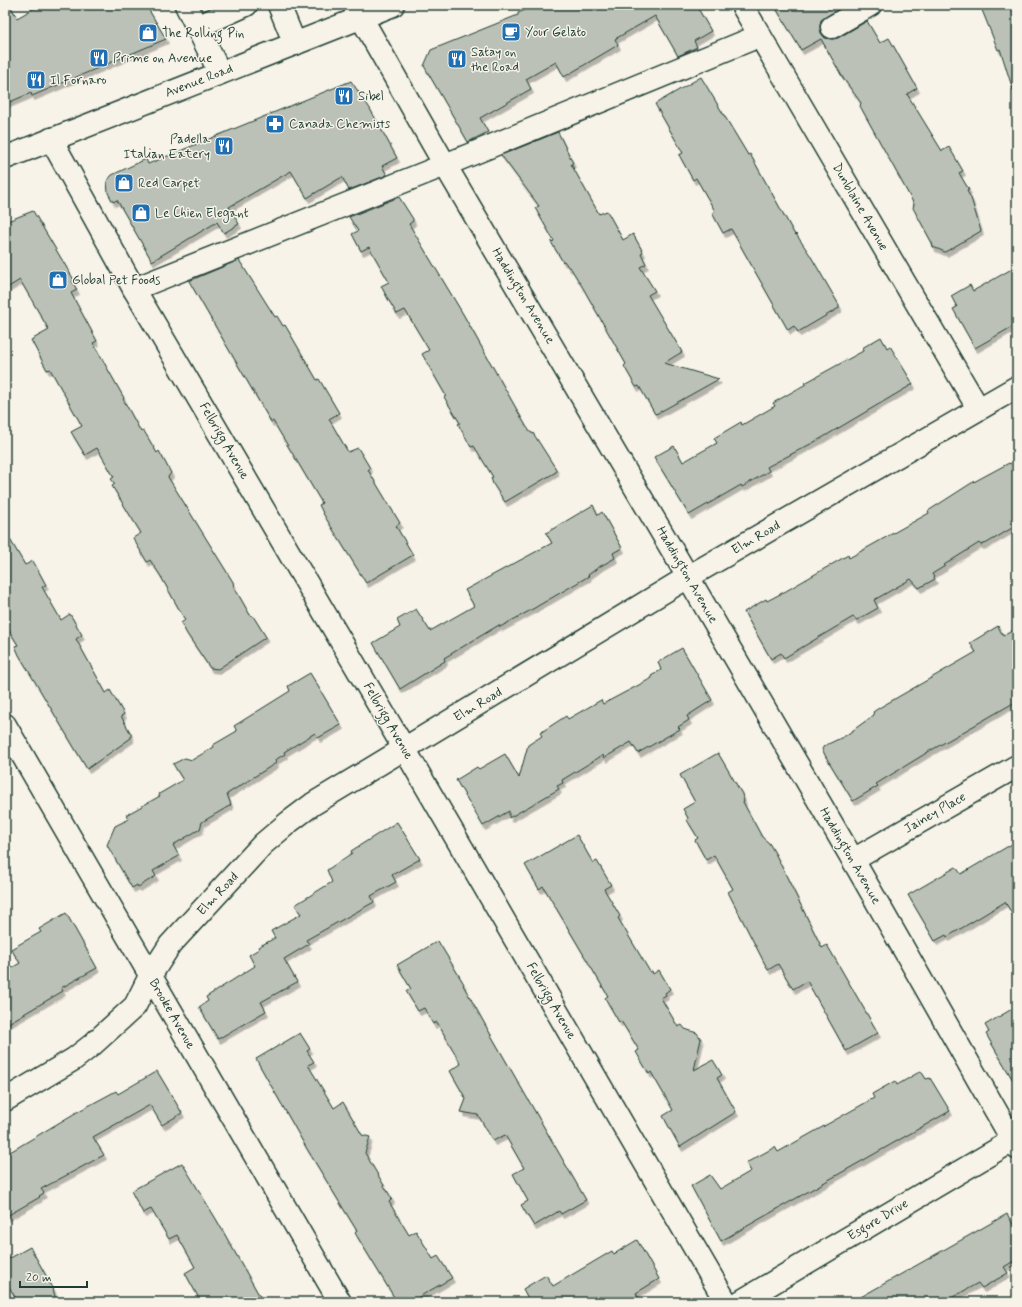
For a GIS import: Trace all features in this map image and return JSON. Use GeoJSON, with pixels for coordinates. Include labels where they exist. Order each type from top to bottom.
{"type":"FeatureCollection","features":[{"type":"Feature","properties":{"kind":"street"},"geometry":{"type":"LineString","coordinates":[[186,5],[220,73]]}},
{"type":"Feature","properties":{"kind":"street"},"geometry":{"type":"LineString","coordinates":[[197,26],[246,5]]}},
{"type":"Feature","properties":{"kind":"street"},"geometry":{"type":"LineString","coordinates":[[279,5],[295,44]]}},
{"type":"Feature","properties":{"kind":"street","name":"Avenue Road"},"geometry":{"type":"LineString","coordinates":[[5,158],[295,44],[358,11],[393,5]]}},
{"type":"Feature","properties":{"kind":"street","name":"Dunblaine Avenue"},"geometry":{"type":"LineString","coordinates":[[742,5],[978,408]]}},
{"type":"Feature","properties":{"kind":"street"},"geometry":{"type":"LineString","coordinates":[[832,27],[870,5]]}},
{"type":"Feature","properties":{"kind":"street","name":"Haddington Avenue"},"geometry":{"type":"LineString","coordinates":[[358,11],[445,165],[688,577],[1016,1142]]}},
{"type":"Feature","properties":{"kind":"street"},"geometry":{"type":"LineString","coordinates":[[134,289],[445,165],[759,36]]}},
{"type":"Feature","properties":{"kind":"street","name":"Felbrigg Avenue"},"geometry":{"type":"LineString","coordinates":[[51,139],[134,289],[405,750],[726,1302]]}},
{"type":"Feature","properties":{"kind":"street","name":"Elm Road"},"geometry":{"type":"LineString","coordinates":[[5,1100],[55,1072],[92,1045],[135,1006],[150,976],[170,946],[263,844],[313,804],[405,750],[688,577],[978,408],[1017,387]]}},
{"type":"Feature","properties":{"kind":"street","name":"Brooke Avenue"},"geometry":{"type":"LineString","coordinates":[[5,725],[340,1302]]}},
{"type":"Feature","properties":{"kind":"street","name":"Jainey Place"},"geometry":{"type":"LineString","coordinates":[[853,860],[1017,766]]}},
{"type":"Feature","properties":{"kind":"street","name":"Esgore Drive"},"geometry":{"type":"LineString","coordinates":[[740,1302],[1016,1142]]}},
{"type":"Feature","properties":{"kind":"building"},"geometry":{"type":"Polygon","coordinates":[[[5,5],[10,5],[17,18],[40,5],[146,5],[166,39],[32,96],[31,93],[5,104],[5,5]]]}},
{"type":"Feature","properties":{"kind":"building"},"geometry":{"type":"Polygon","coordinates":[[[537,5],[696,5],[711,31],[694,41],[697,47],[678,56],[655,16],[615,39],[618,45],[564,77],[556,62],[526,79],[531,89],[480,118],[488,132],[468,142],[424,66],[431,50],[518,15],[518,13],[537,5]]]}},
{"type":"Feature","properties":{"kind":"building"},"geometry":{"type":"Polygon","coordinates":[[[774,5],[845,5],[821,20],[821,33],[825,38],[838,38],[867,21],[880,43],[889,38],[917,88],[907,94],[942,151],[949,147],[963,171],[959,173],[969,190],[967,191],[971,198],[981,231],[945,252],[933,247],[913,208],[914,204],[860,106],[861,103],[843,78],[821,39],[801,50],[774,5]]]}},
{"type":"Feature","properties":{"kind":"building"},"geometry":{"type":"Polygon","coordinates":[[[980,5],[1017,5],[1017,89],[1013,90],[1000,49],[998,50],[980,5]]]}},
{"type":"Feature","properties":{"kind":"building"},"geometry":{"type":"Polygon","coordinates":[[[701,77],[748,155],[750,154],[795,235],[796,234],[810,255],[839,305],[839,308],[798,332],[794,326],[788,330],[731,229],[723,233],[712,213],[715,211],[696,178],[693,180],[679,155],[683,153],[655,104],[701,77]]]}},
{"type":"Feature","properties":{"kind":"building"},"geometry":{"type":"Polygon","coordinates":[[[351,81],[369,107],[397,158],[382,166],[387,175],[349,190],[342,177],[307,198],[291,171],[229,207],[239,224],[224,233],[217,222],[152,261],[117,200],[113,202],[108,193],[107,181],[112,175],[146,159],[148,164],[351,81]]]}},
{"type":"Feature","properties":{"kind":"building"},"geometry":{"type":"Polygon","coordinates":[[[558,132],[573,163],[571,164],[599,214],[607,211],[623,240],[633,234],[643,252],[641,253],[646,264],[640,267],[655,291],[648,295],[682,352],[664,363],[719,379],[658,413],[655,414],[639,386],[636,387],[624,366],[626,364],[583,288],[570,267],[569,268],[564,261],[563,262],[551,242],[554,241],[535,208],[539,206],[501,155],[558,132]]]}},
{"type":"Feature","properties":{"kind":"building"},"geometry":{"type":"Polygon","coordinates":[[[399,197],[413,219],[413,221],[409,224],[463,314],[526,426],[531,433],[533,433],[556,469],[556,472],[505,502],[493,484],[491,478],[493,477],[474,446],[471,447],[458,424],[460,423],[444,397],[446,396],[422,354],[429,350],[405,310],[397,314],[388,299],[381,286],[389,282],[369,247],[361,251],[352,234],[358,231],[349,217],[399,197]]]}},
{"type":"Feature","properties":{"kind":"building"},"geometry":{"type":"Polygon","coordinates":[[[33,211],[74,280],[72,281],[77,290],[71,293],[97,341],[93,343],[141,432],[144,431],[157,453],[159,451],[171,473],[168,477],[233,582],[234,587],[250,615],[253,616],[266,637],[218,669],[210,668],[187,634],[181,623],[185,620],[160,575],[150,560],[147,562],[133,538],[141,533],[112,486],[115,484],[111,479],[114,477],[97,448],[85,455],[71,432],[82,426],[50,369],[47,370],[31,340],[49,330],[20,280],[5,289],[5,222],[33,211]]]}},
{"type":"Feature","properties":{"kind":"building"},"geometry":{"type":"Polygon","coordinates":[[[239,260],[275,317],[277,316],[283,326],[285,325],[317,380],[319,379],[339,413],[329,419],[348,452],[358,448],[370,468],[368,470],[400,523],[396,526],[413,555],[366,583],[324,515],[319,505],[322,503],[273,421],[271,422],[189,281],[239,260]]]}},
{"type":"Feature","properties":{"kind":"building"},"geometry":{"type":"Polygon","coordinates":[[[1017,266],[1017,324],[975,348],[953,309],[957,307],[951,296],[970,285],[973,291],[1017,266]]]}},
{"type":"Feature","properties":{"kind":"building"},"geometry":{"type":"Polygon","coordinates":[[[881,337],[887,348],[890,346],[913,384],[820,439],[767,467],[769,471],[742,487],[741,485],[689,515],[654,457],[674,446],[683,462],[717,443],[714,438],[741,422],[742,425],[775,406],[773,403],[806,384],[805,383],[863,351],[862,348],[881,337]]]}},
{"type":"Feature","properties":{"kind":"building"},"geometry":{"type":"Polygon","coordinates":[[[1017,460],[1017,525],[987,543],[981,545],[979,543],[944,565],[945,566],[932,574],[935,579],[919,588],[911,579],[874,600],[878,608],[857,620],[853,617],[784,658],[781,653],[771,659],[744,612],[766,599],[767,601],[786,591],[848,555],[849,558],[929,513],[928,511],[970,484],[1017,460]]]}},
{"type":"Feature","properties":{"kind":"building"},"geometry":{"type":"Polygon","coordinates":[[[593,505],[598,515],[602,512],[622,548],[613,553],[615,558],[599,567],[588,575],[589,576],[531,610],[500,627],[499,625],[444,658],[445,661],[400,689],[373,643],[400,627],[397,620],[416,609],[430,631],[474,606],[465,590],[552,543],[546,533],[593,505]]]}},
{"type":"Feature","properties":{"kind":"building"},"geometry":{"type":"Polygon","coordinates":[[[5,531],[25,565],[33,561],[46,585],[42,587],[61,620],[70,614],[82,635],[76,639],[106,693],[110,690],[124,714],[121,716],[131,734],[131,738],[87,769],[19,655],[15,646],[18,645],[5,624],[5,531]]]}},
{"type":"Feature","properties":{"kind":"building"},"geometry":{"type":"Polygon","coordinates":[[[998,626],[1003,636],[1017,628],[1017,701],[928,752],[876,784],[878,786],[853,801],[826,757],[822,749],[824,746],[845,736],[874,715],[873,712],[879,708],[976,652],[970,643],[998,626]]]}},
{"type":"Feature","properties":{"kind":"building"},"geometry":{"type":"Polygon","coordinates":[[[682,648],[712,700],[687,716],[689,720],[678,727],[680,729],[638,753],[631,742],[604,758],[603,755],[562,780],[563,783],[557,786],[559,789],[509,818],[509,811],[483,826],[456,780],[477,767],[479,769],[505,754],[519,778],[528,745],[542,736],[540,733],[566,716],[568,719],[601,700],[603,704],[652,678],[651,676],[661,670],[658,662],[682,648]]]}},
{"type":"Feature","properties":{"kind":"building"},"geometry":{"type":"Polygon","coordinates":[[[310,673],[341,725],[318,738],[315,733],[284,752],[285,754],[275,760],[276,763],[227,794],[231,805],[202,822],[200,829],[173,845],[179,856],[153,871],[156,876],[138,887],[137,885],[132,888],[107,845],[115,826],[129,819],[126,815],[160,796],[159,794],[183,780],[173,764],[185,758],[192,760],[214,747],[213,745],[237,731],[234,726],[290,691],[288,686],[310,673]]]}},
{"type":"Feature","properties":{"kind":"building"},"geometry":{"type":"Polygon","coordinates":[[[718,753],[742,794],[743,802],[762,837],[769,843],[776,855],[822,948],[827,945],[878,1033],[846,1051],[807,981],[793,989],[778,964],[768,970],[728,892],[733,889],[714,855],[706,860],[695,840],[698,838],[687,820],[688,818],[683,809],[695,802],[680,775],[718,753]]]}},
{"type":"Feature","properties":{"kind":"building"},"geometry":{"type":"Polygon","coordinates":[[[397,822],[420,859],[392,875],[396,882],[371,896],[374,902],[306,940],[309,944],[284,959],[297,982],[261,1002],[266,1011],[218,1039],[199,1007],[208,1001],[206,997],[255,966],[249,955],[259,949],[258,947],[275,938],[271,931],[301,914],[295,905],[332,882],[327,870],[352,853],[351,851],[397,822]]]}},
{"type":"Feature","properties":{"kind":"building"},"geometry":{"type":"Polygon","coordinates":[[[577,835],[593,863],[597,861],[611,885],[604,889],[620,916],[618,918],[650,972],[652,971],[653,974],[659,970],[670,989],[665,993],[666,995],[661,998],[678,1027],[682,1025],[685,1029],[697,1033],[701,1039],[694,1070],[713,1060],[722,1075],[717,1078],[736,1112],[680,1147],[663,1116],[673,1110],[651,1072],[649,1074],[636,1052],[639,1050],[621,1021],[619,1022],[605,998],[608,996],[543,886],[539,889],[525,865],[577,835]]]}},
{"type":"Feature","properties":{"kind":"building"},"geometry":{"type":"Polygon","coordinates":[[[1017,841],[1017,922],[1005,902],[947,937],[946,935],[935,941],[908,895],[956,867],[961,874],[1017,841]]]}},
{"type":"Feature","properties":{"kind":"building"},"geometry":{"type":"Polygon","coordinates":[[[66,913],[97,968],[61,988],[63,991],[5,1025],[5,972],[20,963],[11,949],[41,932],[39,929],[66,913]]]}},
{"type":"Feature","properties":{"kind":"building"},"geometry":{"type":"Polygon","coordinates":[[[438,941],[464,984],[463,985],[492,1037],[586,1200],[561,1214],[559,1211],[534,1226],[521,1205],[528,1201],[513,1174],[524,1168],[505,1135],[493,1141],[478,1115],[461,1112],[466,1099],[450,1071],[461,1064],[437,1022],[433,1024],[424,1008],[418,1011],[406,991],[411,989],[397,965],[438,941]]]}},
{"type":"Feature","properties":{"kind":"building"},"geometry":{"type":"Polygon","coordinates":[[[1017,1006],[1017,1087],[986,1034],[989,1032],[985,1025],[1017,1006]]]}},
{"type":"Feature","properties":{"kind":"building"},"geometry":{"type":"Polygon","coordinates":[[[300,1033],[310,1049],[307,1051],[314,1062],[308,1065],[334,1108],[343,1102],[362,1135],[370,1137],[365,1153],[392,1199],[389,1202],[409,1235],[416,1231],[433,1259],[438,1256],[452,1278],[410,1302],[397,1302],[355,1233],[357,1231],[307,1149],[256,1059],[300,1033]]]}},
{"type":"Feature","properties":{"kind":"building"},"geometry":{"type":"Polygon","coordinates":[[[157,1071],[182,1113],[162,1125],[150,1105],[93,1137],[104,1155],[41,1189],[44,1193],[39,1196],[40,1197],[5,1217],[5,1155],[77,1112],[116,1091],[118,1094],[157,1071]]]}},
{"type":"Feature","properties":{"kind":"building"},"geometry":{"type":"Polygon","coordinates":[[[921,1071],[926,1079],[930,1078],[950,1111],[721,1241],[691,1186],[710,1175],[720,1189],[751,1171],[746,1163],[775,1147],[778,1152],[874,1098],[872,1094],[895,1081],[897,1085],[921,1071]]]}},
{"type":"Feature","properties":{"kind":"building"},"geometry":{"type":"Polygon","coordinates":[[[182,1163],[263,1302],[201,1302],[185,1273],[195,1267],[177,1235],[169,1239],[151,1209],[143,1213],[131,1191],[182,1163]]]}},
{"type":"Feature","properties":{"kind":"building"},"geometry":{"type":"Polygon","coordinates":[[[1007,1214],[1017,1231],[1017,1259],[1004,1267],[1008,1273],[982,1288],[978,1283],[944,1302],[852,1302],[1007,1214]]]}},
{"type":"Feature","properties":{"kind":"building"},"geometry":{"type":"Polygon","coordinates":[[[637,1240],[659,1279],[636,1293],[638,1297],[629,1302],[525,1302],[529,1300],[523,1289],[546,1275],[553,1286],[612,1251],[614,1254],[637,1240]]]}},
{"type":"Feature","properties":{"kind":"building"},"geometry":{"type":"Polygon","coordinates":[[[30,1247],[53,1288],[56,1302],[18,1302],[5,1280],[5,1261],[30,1247]]]}},
{"type":"Feature","properties":{"kind":"place","name":"Your Gelato"},"geometry":{"type":"Point","coordinates":[511,32]}},
{"type":"Feature","properties":{"kind":"place","name":"The Rolling Pin"},"geometry":{"type":"Point","coordinates":[148,33]}},
{"type":"Feature","properties":{"kind":"place","name":"Prime on Avenue"},"geometry":{"type":"Point","coordinates":[99,58]}},
{"type":"Feature","properties":{"kind":"place","name":"Satay on the Road"},"geometry":{"type":"Point","coordinates":[457,59]}},
{"type":"Feature","properties":{"kind":"place","name":"Il Fornaro"},"geometry":{"type":"Point","coordinates":[36,80]}},
{"type":"Feature","properties":{"kind":"place","name":"Sibel"},"geometry":{"type":"Point","coordinates":[344,96]}},
{"type":"Feature","properties":{"kind":"place","name":"Canada Chemists"},"geometry":{"type":"Point","coordinates":[275,124]}},
{"type":"Feature","properties":{"kind":"place","name":"Padella Italian Eatery"},"geometry":{"type":"Point","coordinates":[224,146]}},
{"type":"Feature","properties":{"kind":"place","name":"Red Carpet"},"geometry":{"type":"Point","coordinates":[124,183]}},
{"type":"Feature","properties":{"kind":"place","name":"Le Chien Elegant"},"geometry":{"type":"Point","coordinates":[141,213]}},
{"type":"Feature","properties":{"kind":"place","name":"Global Pet Foods"},"geometry":{"type":"Point","coordinates":[58,280]}}]}
